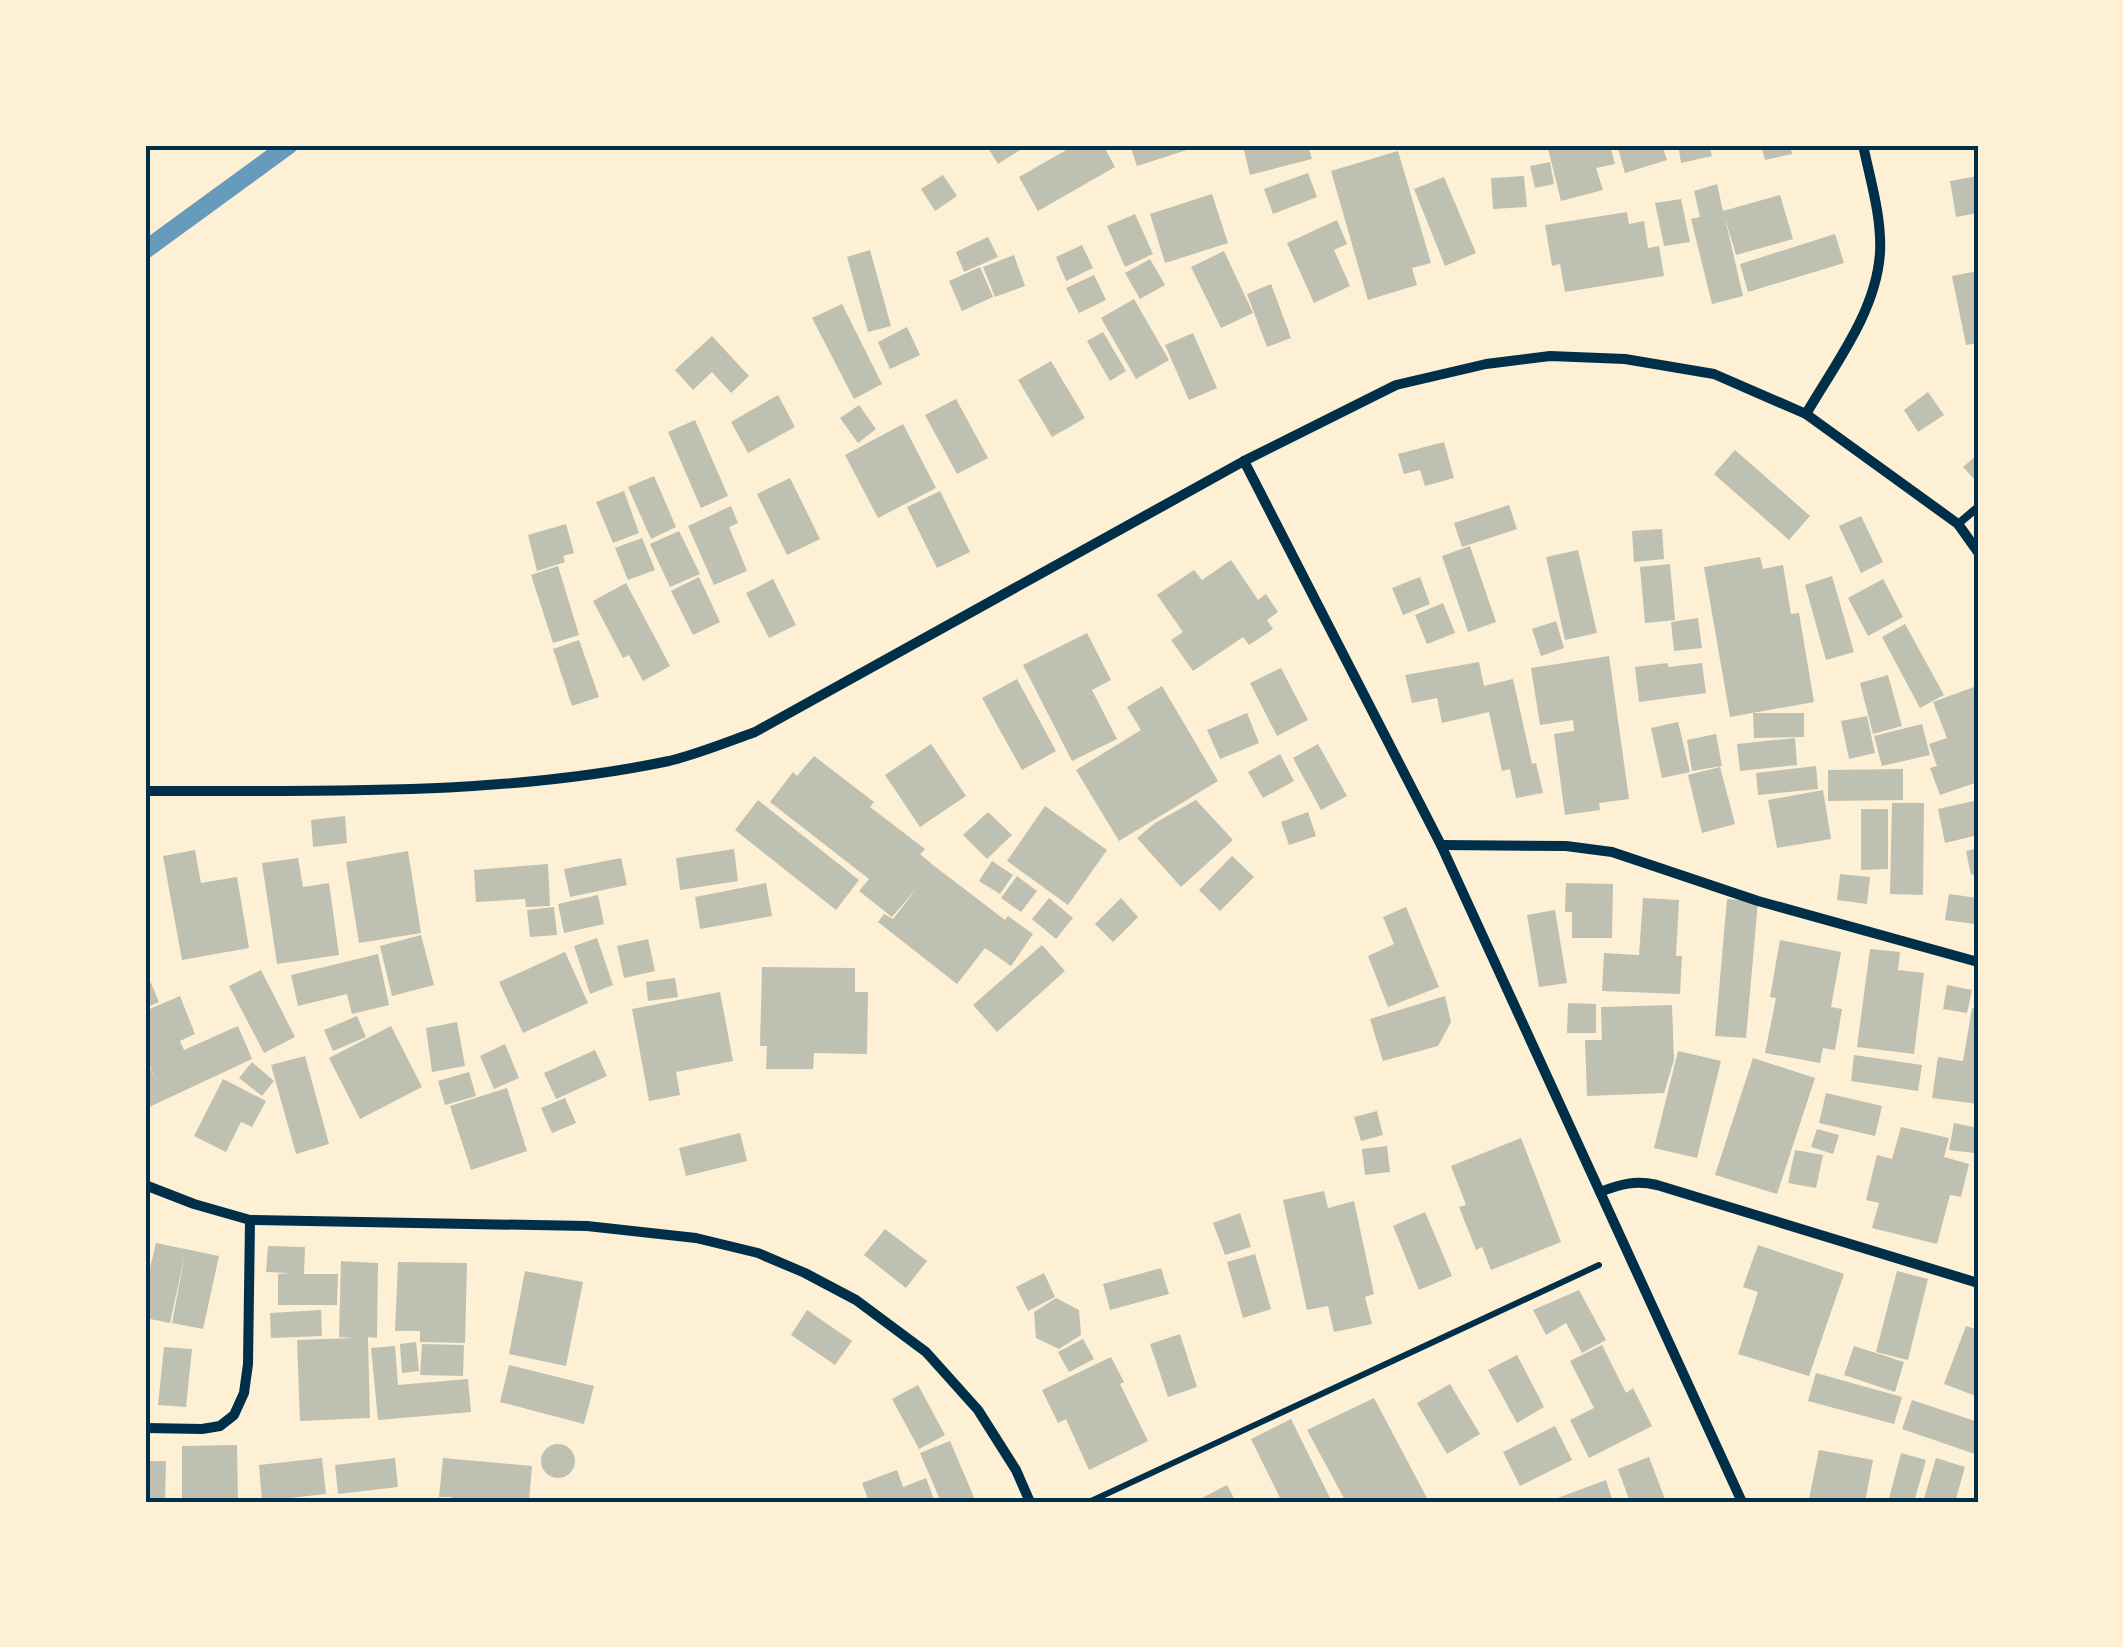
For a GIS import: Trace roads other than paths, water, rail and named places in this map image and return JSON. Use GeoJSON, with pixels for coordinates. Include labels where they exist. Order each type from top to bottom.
{"type":"FeatureCollection","features":[{"type":"Feature","properties":{"kind":"street"},"geometry":{"type":"LineString","coordinates":[[1806,414],[1864,314],[1875,283],[1880,251],[1877,213],[1863,145]]}},
{"type":"Feature","properties":{"kind":"street"},"geometry":{"type":"LineString","coordinates":[[145,791],[461,789],[572,777],[672,760],[756,732],[1244,461],[1396,385],[1486,364],[1550,356],[1625,359],[1714,374],[1806,414],[1958,524],[1978,552]]}},
{"type":"Feature","properties":{"kind":"street"},"geometry":{"type":"LineString","coordinates":[[1244,461],[1442,845],[1742,1502]]}},
{"type":"Feature","properties":{"kind":"street"},"geometry":{"type":"LineString","coordinates":[[1442,845],[1566,846],[1612,852],[1758,901],[1978,962]]}},
{"type":"Feature","properties":{"kind":"street"},"geometry":{"type":"LineString","coordinates":[[1600,1192],[1639,1181],[1657,1185],[1978,1284]]}},
{"type":"Feature","properties":{"kind":"street"},"geometry":{"type":"LineString","coordinates":[[145,1184],[194,1204],[250,1220],[586,1226],[696,1238],[758,1253],[856,1300],[926,1352],[978,1410],[1016,1470],[1030,1502]]}},
{"type":"Feature","properties":{"kind":"street"},"geometry":{"type":"LineString","coordinates":[[145,1428],[202,1429],[220,1426],[234,1415],[244,1393],[248,1364],[250,1220]]}},
{"type":"Feature","properties":{"kind":"lane"},"geometry":{"type":"LineString","coordinates":[[1958,524],[1978,507]]}},
{"type":"Feature","properties":{"kind":"waterway"},"geometry":{"type":"LineString","coordinates":[[145,250],[289,145]]}}]}
